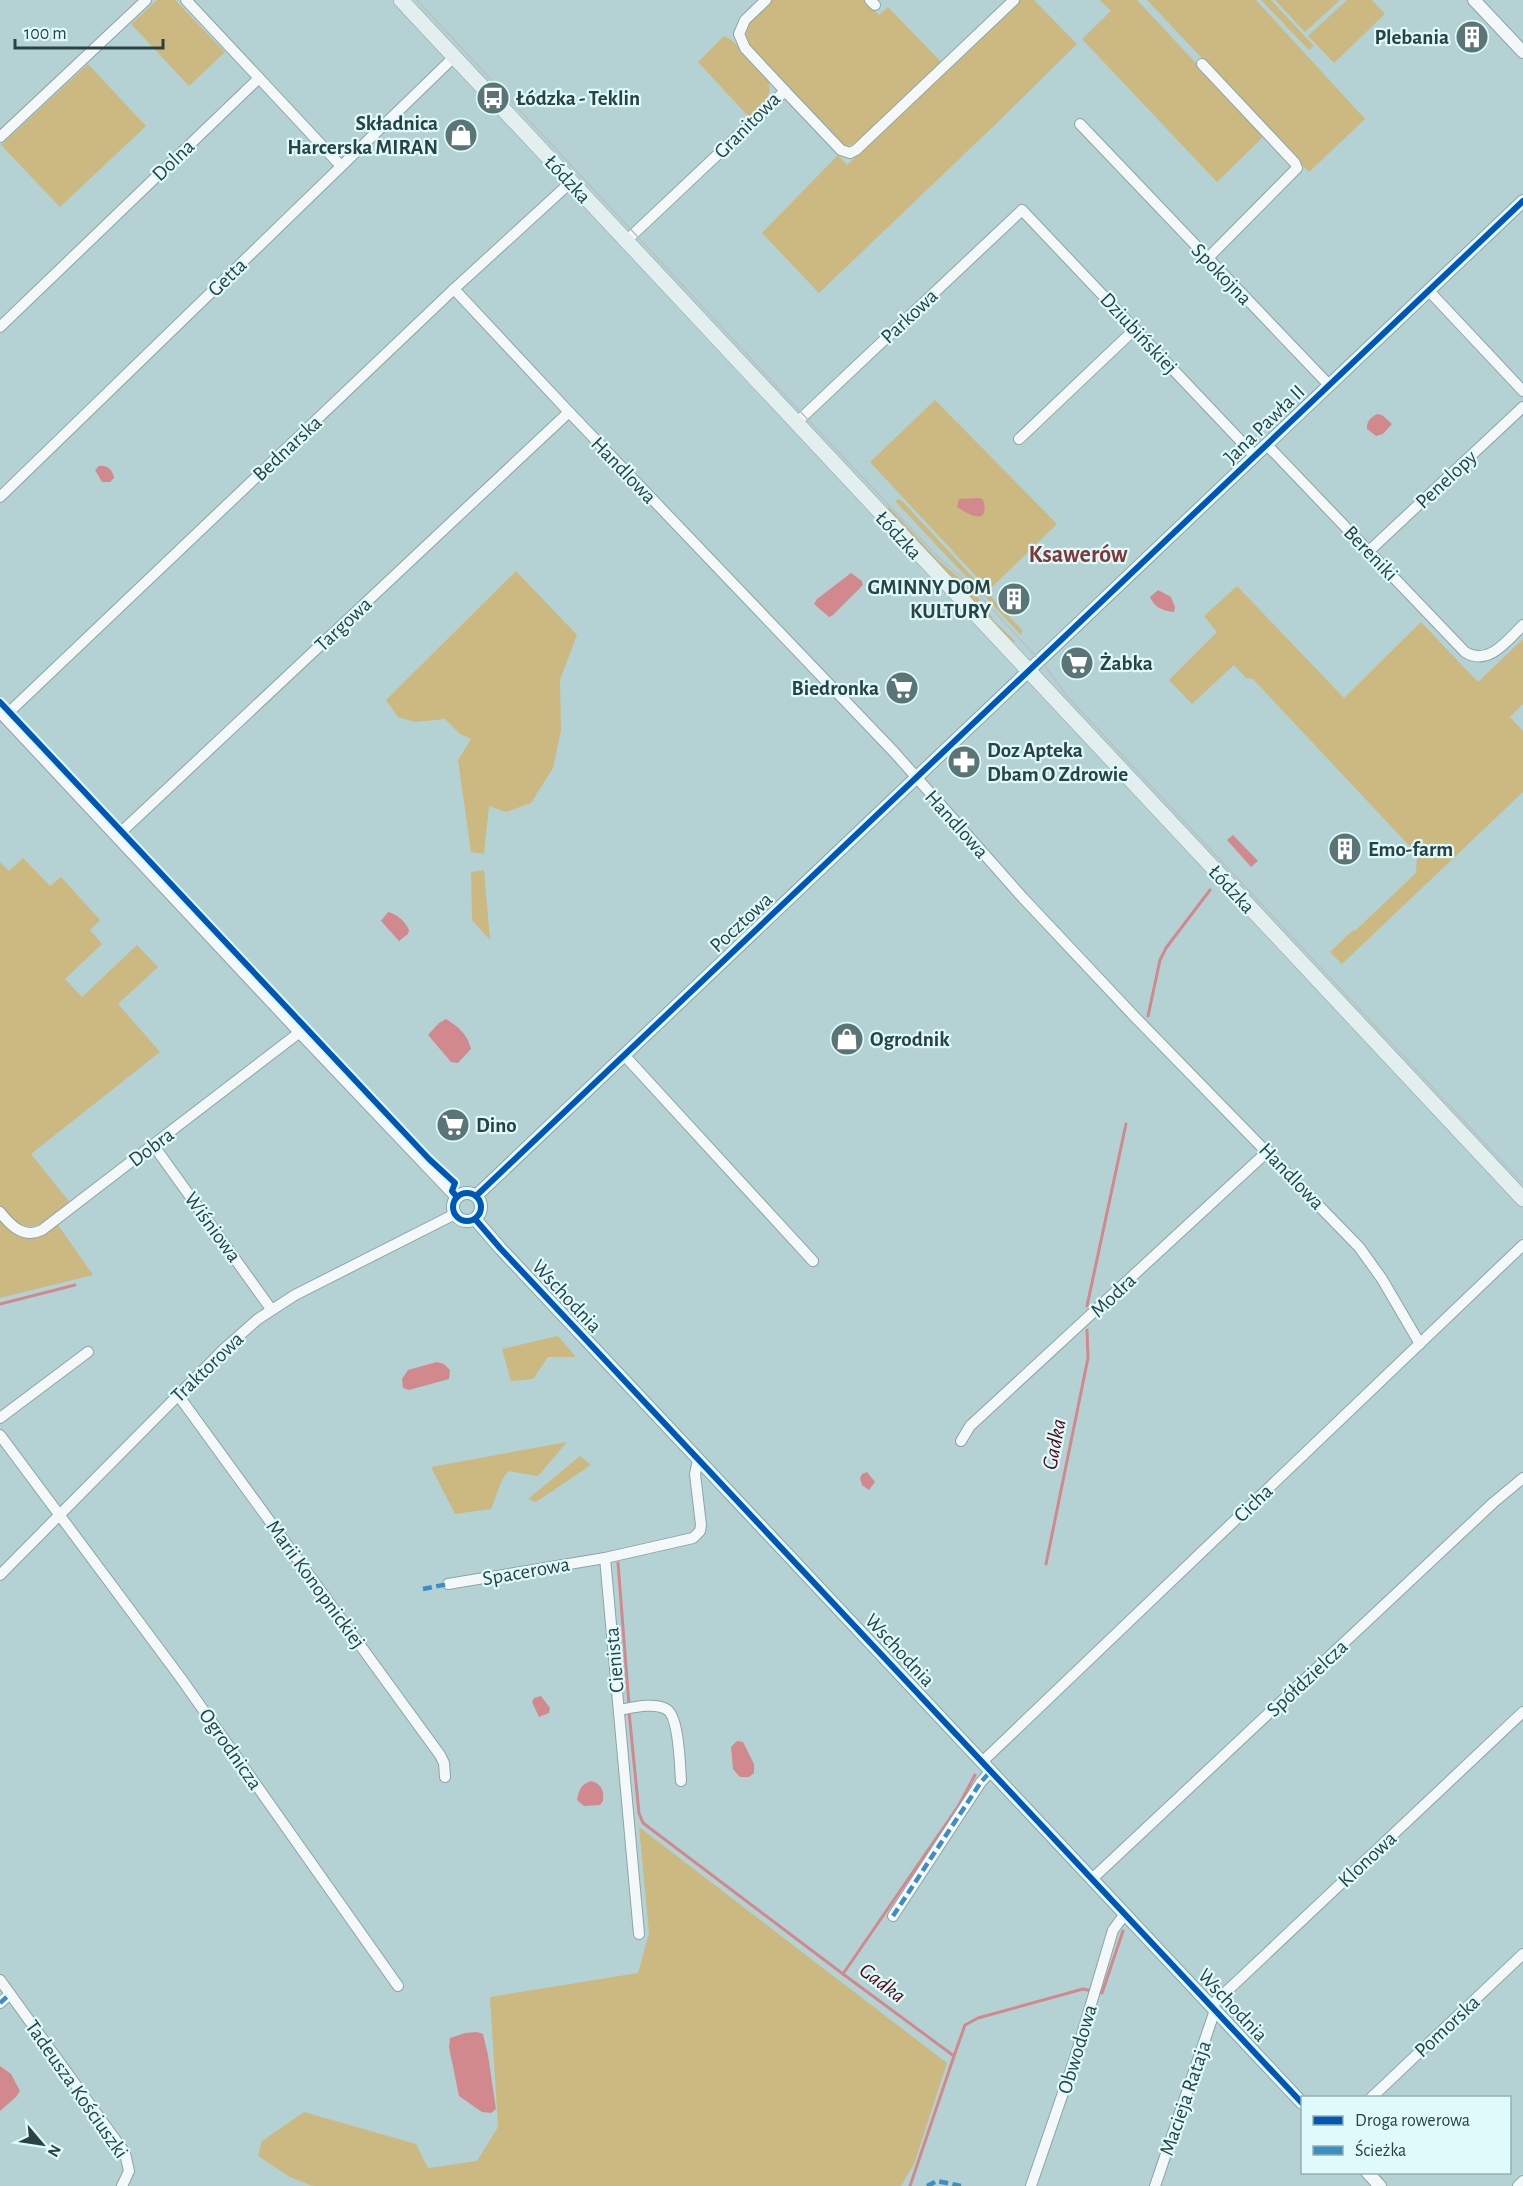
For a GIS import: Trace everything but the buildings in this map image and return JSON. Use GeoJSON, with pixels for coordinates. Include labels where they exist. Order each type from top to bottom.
{"type":"FeatureCollection","features":[{"type":"Feature","properties":{"kind":"main road","name":"Łódzka"},"geometry":{"type":"LineString","coordinates":[[401,0],[1523,1199]]}},
{"type":"Feature","properties":{"kind":"street"},"geometry":{"type":"LineString","coordinates":[[0,137],[146,0]]}},
{"type":"Feature","properties":{"kind":"street"},"geometry":{"type":"LineString","coordinates":[[186,0],[341,166]]}},
{"type":"Feature","properties":{"kind":"street","name":"Granitowa"},"geometry":{"type":"LineString","coordinates":[[626,241],[785,91],[745,48],[739,34],[745,20],[766,0]]}},
{"type":"Feature","properties":{"kind":"street"},"geometry":{"type":"LineString","coordinates":[[785,91],[841,150],[850,153],[856,150],[1014,0]]}},
{"type":"Feature","properties":{"kind":"street"},"geometry":{"type":"LineString","coordinates":[[1474,0],[1523,52]]}},
{"type":"Feature","properties":{"kind":"street","name":"Getta"},"geometry":{"type":"LineString","coordinates":[[0,496],[454,57]]}},
{"type":"Feature","properties":{"kind":"street"},"geometry":{"type":"LineString","coordinates":[[1202,63],[1295,163],[1296,168],[1207,259]]}},
{"type":"Feature","properties":{"kind":"street","name":"Dolna"},"geometry":{"type":"LineString","coordinates":[[0,327],[259,78]]}},
{"type":"Feature","properties":{"kind":"street","name":"Spokojna"},"geometry":{"type":"LineString","coordinates":[[1080,124],[1329,385]]}},
{"type":"Feature","properties":{"kind":"street","name":"Bednarska"},"geometry":{"type":"LineString","coordinates":[[2,713],[571,182]]}},
{"type":"Feature","properties":{"kind":"street","name":"Jana Pawła II"},"geometry":{"type":"LineString","coordinates":[[1028,672],[1523,201]]}},
{"type":"Feature","properties":{"kind":"street","name":"Dziubińskiej"},"geometry":{"type":"LineString","coordinates":[[1022,210],[1255,456]]}},
{"type":"Feature","properties":{"kind":"street","name":"Parkowa"},"geometry":{"type":"LineString","coordinates":[[796,423],[1022,210]]}},
{"type":"Feature","properties":{"kind":"street","name":"Handlowa"},"geometry":{"type":"LineString","coordinates":[[454,289],[917,778],[1023,898],[1134,1016],[1268,1151],[1371,1261],[1420,1344]]}},
{"type":"Feature","properties":{"kind":"street"},"geometry":{"type":"LineString","coordinates":[[1430,291],[1523,391]]}},
{"type":"Feature","properties":{"kind":"street"},"geometry":{"type":"LineString","coordinates":[[1019,439],[1135,329]]}},
{"type":"Feature","properties":{"kind":"street","name":"Penelopy"},"geometry":{"type":"LineString","coordinates":[[1369,551],[1523,407]]}},
{"type":"Feature","properties":{"kind":"street","name":"Targowa"},"geometry":{"type":"LineString","coordinates":[[117,836],[569,412]]}},
{"type":"Feature","properties":{"kind":"street","name":"Bereniki"},"geometry":{"type":"LineString","coordinates":[[1267,445],[1470,656],[1477,657],[1494,652],[1523,626]]}},
{"type":"Feature","properties":{"kind":"street","name":"Pocztowa"},"geometry":{"type":"LineString","coordinates":[[476,1196],[1028,672]]}},
{"type":"Feature","properties":{"kind":"street"},"geometry":{"type":"LineString","coordinates":[[2,713],[457,1197]]}},
{"type":"Feature","properties":{"kind":"street","name":"Dobra"},"geometry":{"type":"LineString","coordinates":[[0,1212],[23,1233],[39,1232],[300,1032]]}},
{"type":"Feature","properties":{"kind":"street"},"geometry":{"type":"LineString","coordinates":[[624,1055],[813,1261]]}},
{"type":"Feature","properties":{"kind":"street","name":"Wiśniowa"},"geometry":{"type":"LineString","coordinates":[[154,1146],[271,1309]]}},
{"type":"Feature","properties":{"kind":"street","name":"Modra"},"geometry":{"type":"LineString","coordinates":[[961,1441],[970,1426],[1268,1151]]}},
{"type":"Feature","properties":{"kind":"street"},"geometry":{"type":"LineString","coordinates":[[467,1192],[476,1196],[481,1206],[475,1219],[465,1220],[455,1214],[453,1205],[457,1197],[467,1192]]}},
{"type":"Feature","properties":{"kind":"street","name":"Traktorowa"},"geometry":{"type":"LineString","coordinates":[[0,1575],[240,1333],[271,1309],[295,1295],[455,1214]]}},
{"type":"Feature","properties":{"kind":"street","name":"Wschodnia"},"geometry":{"type":"LineString","coordinates":[[475,1219],[1301,2102]]}},
{"type":"Feature","properties":{"kind":"street","name":"Cicha"},"geometry":{"type":"LineString","coordinates":[[893,1916],[981,1782],[987,1766],[1523,1245]]}},
{"type":"Feature","properties":{"kind":"street"},"geometry":{"type":"LineString","coordinates":[[0,1418],[88,1352]]}},
{"type":"Feature","properties":{"kind":"street","name":"Marii Konopnickiej"},"geometry":{"type":"LineString","coordinates":[[178,1395],[440,1755],[444,1763],[445,1777]]}},
{"type":"Feature","properties":{"kind":"street","name":"Ogrodnicza"},"geometry":{"type":"LineString","coordinates":[[0,1435],[187,1687],[398,1986]]}},
{"type":"Feature","properties":{"kind":"street"},"geometry":{"type":"LineString","coordinates":[[604,1558],[688,1541],[697,1535],[701,1525],[695,1474],[698,1460]]}},
{"type":"Feature","properties":{"kind":"street","name":"Spółdzielcza"},"geometry":{"type":"LineString","coordinates":[[1092,1879],[1467,1527],[1523,1478]]}},
{"type":"Feature","properties":{"kind":"street","name":"Spacerowa"},"geometry":{"type":"LineString","coordinates":[[448,1584],[604,1558]]}},
{"type":"Feature","properties":{"kind":"street","name":"Cienista"},"geometry":{"type":"LineString","coordinates":[[604,1558],[639,1934]]}},
{"type":"Feature","properties":{"kind":"street"},"geometry":{"type":"LineString","coordinates":[[619,1710],[656,1706],[664,1707],[669,1711],[674,1720],[681,1781]]}},
{"type":"Feature","properties":{"kind":"street","name":"Klonowa"},"geometry":{"type":"LineString","coordinates":[[1213,2008],[1523,1712]]}},
{"type":"Feature","properties":{"kind":"street","name":"Obwodowa"},"geometry":{"type":"LineString","coordinates":[[1030,2186],[1075,2058],[1113,1930],[1125,1914]]}},
{"type":"Feature","properties":{"kind":"street","name":"Pomorska"},"geometry":{"type":"LineString","coordinates":[[1372,2096],[1523,1954]]}},
{"type":"Feature","properties":{"kind":"street","name":"Tadeusza Kościuszki"},"geometry":{"type":"LineString","coordinates":[[0,1980],[125,2152],[129,2171],[122,2186]]}},
{"type":"Feature","properties":{"kind":"street"},"geometry":{"type":"LineString","coordinates":[[0,2003],[10,1994]]}},
{"type":"Feature","properties":{"kind":"street","name":"Macieja Rataja"},"geometry":{"type":"LineString","coordinates":[[1155,2186],[1213,2008]]}},
{"type":"Feature","properties":{"kind":"street"},"geometry":{"type":"LineString","coordinates":[[1369,2174],[1380,2186]]}},
{"type":"Feature","properties":{"kind":"street"},"geometry":{"type":"LineString","coordinates":[[1518,2186],[1523,2181]]}},
{"type":"Feature","properties":{"kind":"shaded area"},"geometry":{"type":"Polygon","coordinates":[[[157,0],[175,0],[225,52],[189,86],[131,24],[157,0]]]}},
{"type":"Feature","properties":{"kind":"shaded area"},"geometry":{"type":"Polygon","coordinates":[[[771,0],[865,0],[879,15],[888,7],[943,64],[857,144],[844,146],[751,49],[747,41],[746,33],[750,21],[771,0]]]}},
{"type":"Feature","properties":{"kind":"shaded area"},"geometry":{"type":"Polygon","coordinates":[[[1020,0],[1034,0],[1077,44],[819,293],[762,233],[838,155],[847,165],[1020,0]]]}},
{"type":"Feature","properties":{"kind":"shaded area"},"geometry":{"type":"Polygon","coordinates":[[[1100,0],[1137,0],[1264,136],[1217,182],[1082,39],[1111,11],[1100,0]]]}},
{"type":"Feature","properties":{"kind":"shaded area"},"geometry":{"type":"Polygon","coordinates":[[[1147,0],[1256,0],[1365,119],[1309,172],[1147,0]]]}},
{"type":"Feature","properties":{"kind":"shaded area"},"geometry":{"type":"Polygon","coordinates":[[[1261,0],[1271,0],[1314,46],[1309,50],[1261,0]]]}},
{"type":"Feature","properties":{"kind":"shaded area"},"geometry":{"type":"Polygon","coordinates":[[[1275,0],[1338,0],[1339,1],[1305,32],[1275,0]]]}},
{"type":"Feature","properties":{"kind":"shaded area"},"geometry":{"type":"Polygon","coordinates":[[[1347,0],[1372,0],[1385,14],[1334,63],[1308,36],[1347,0]]]}},
{"type":"Feature","properties":{"kind":"shaded area"},"geometry":{"type":"Polygon","coordinates":[[[724,36],[737,46],[767,80],[769,93],[753,116],[747,115],[698,62],[724,36]]]}},
{"type":"Feature","properties":{"kind":"shaded area"},"geometry":{"type":"Polygon","coordinates":[[[88,64],[146,126],[60,207],[1,145],[88,64]]]}},
{"type":"Feature","properties":{"kind":"shaded area"},"geometry":{"type":"Polygon","coordinates":[[[935,400],[1057,524],[989,590],[870,462],[935,400]]]}},
{"type":"Feature","properties":{"kind":"shaded area"},"geometry":{"type":"Polygon","coordinates":[[[1377,414],[1382,415],[1392,424],[1383,434],[1376,436],[1367,429],[1367,424],[1377,414]]]}},
{"type":"Feature","properties":{"kind":"shaded area"},"geometry":{"type":"Polygon","coordinates":[[[99,466],[105,466],[111,470],[114,478],[110,482],[102,482],[95,470],[99,466]]]}},
{"type":"Feature","properties":{"kind":"shaded area"},"geometry":{"type":"Polygon","coordinates":[[[898,499],[1022,630],[1021,635],[895,501],[898,499]]]}},
{"type":"Feature","properties":{"kind":"shaded area"},"geometry":{"type":"Polygon","coordinates":[[[959,499],[982,499],[984,505],[982,515],[973,515],[957,507],[959,499]]]}},
{"type":"Feature","properties":{"kind":"shaded area"},"geometry":{"type":"Polygon","coordinates":[[[889,507],[938,560],[964,582],[980,600],[978,602],[992,619],[1015,641],[1012,644],[886,509],[889,507]]]}},
{"type":"Feature","properties":{"kind":"shaded area"},"geometry":{"type":"Polygon","coordinates":[[[516,571],[577,635],[560,680],[561,731],[553,768],[531,803],[506,812],[489,806],[484,854],[471,852],[458,760],[471,739],[460,734],[445,719],[415,722],[398,717],[386,700],[516,571]]]}},
{"type":"Feature","properties":{"kind":"shaded area"},"geometry":{"type":"Polygon","coordinates":[[[851,573],[862,581],[863,585],[829,617],[814,604],[817,599],[851,573]]]}},
{"type":"Feature","properties":{"kind":"shaded area"},"geometry":{"type":"Polygon","coordinates":[[[1237,586],[1344,698],[1421,622],[1478,682],[1523,639],[1523,704],[1510,717],[1523,731],[1523,792],[1342,964],[1330,952],[1416,873],[1417,854],[1253,679],[1246,678],[1234,665],[1192,704],[1169,680],[1217,632],[1204,616],[1237,586]]]}},
{"type":"Feature","properties":{"kind":"shaded area"},"geometry":{"type":"Polygon","coordinates":[[[1158,590],[1171,597],[1175,607],[1174,612],[1159,608],[1154,603],[1150,597],[1158,590]]]}},
{"type":"Feature","properties":{"kind":"shaded area"},"geometry":{"type":"Polygon","coordinates":[[[1233,835],[1258,861],[1251,867],[1227,840],[1233,835]]]}},
{"type":"Feature","properties":{"kind":"shaded area"},"geometry":{"type":"Polygon","coordinates":[[[23,858],[50,886],[61,877],[100,920],[90,930],[102,944],[65,979],[82,997],[137,945],[158,967],[118,1004],[160,1052],[31,1154],[71,1204],[34,1226],[18,1223],[0,1205],[0,862],[9,871],[23,858]]]}},
{"type":"Feature","properties":{"kind":"shaded area"},"geometry":{"type":"Polygon","coordinates":[[[484,870],[490,940],[472,920],[471,872],[484,870]]]}},
{"type":"Feature","properties":{"kind":"shaded area"},"geometry":{"type":"Polygon","coordinates":[[[388,912],[400,918],[409,930],[408,934],[399,941],[381,921],[388,912]]]}},
{"type":"Feature","properties":{"kind":"shaded area"},"geometry":{"type":"Polygon","coordinates":[[[446,1019],[462,1031],[471,1049],[458,1063],[451,1062],[428,1035],[446,1019]]]}},
{"type":"Feature","properties":{"kind":"shaded area"},"geometry":{"type":"Polygon","coordinates":[[[0,1220],[41,1236],[58,1225],[93,1275],[0,1298],[0,1220]]]}},
{"type":"Feature","properties":{"kind":"shaded area"},"geometry":{"type":"Polygon","coordinates":[[[558,1336],[576,1357],[548,1357],[533,1379],[511,1381],[502,1349],[558,1336]]]}},
{"type":"Feature","properties":{"kind":"shaded area"},"geometry":{"type":"Polygon","coordinates":[[[437,1362],[444,1364],[450,1370],[449,1379],[409,1390],[403,1388],[402,1379],[408,1370],[437,1362]]]}},
{"type":"Feature","properties":{"kind":"shaded area"},"geometry":{"type":"Polygon","coordinates":[[[567,1442],[538,1476],[508,1471],[502,1480],[491,1509],[455,1514],[431,1467],[567,1442]]]}},
{"type":"Feature","properties":{"kind":"shaded area"},"geometry":{"type":"Polygon","coordinates":[[[580,1456],[591,1465],[536,1502],[528,1499],[580,1456]]]}},
{"type":"Feature","properties":{"kind":"shaded area"},"geometry":{"type":"Polygon","coordinates":[[[867,1472],[875,1482],[869,1490],[862,1485],[860,1478],[867,1472]]]}},
{"type":"Feature","properties":{"kind":"shaded area"},"geometry":{"type":"Polygon","coordinates":[[[541,1696],[550,1708],[549,1713],[539,1717],[532,1702],[534,1698],[541,1696]]]}},
{"type":"Feature","properties":{"kind":"shaded area"},"geometry":{"type":"Polygon","coordinates":[[[737,1741],[743,1742],[754,1764],[754,1773],[749,1777],[740,1777],[733,1769],[731,1747],[737,1741]]]}},
{"type":"Feature","properties":{"kind":"shaded area"},"geometry":{"type":"Polygon","coordinates":[[[591,1781],[602,1788],[603,1801],[600,1805],[584,1806],[577,1800],[581,1788],[591,1781]]]}},
{"type":"Feature","properties":{"kind":"shaded area"},"geometry":{"type":"Polygon","coordinates":[[[639,1827],[947,2063],[914,2164],[901,2186],[313,2186],[290,2177],[258,2156],[262,2141],[304,2112],[416,2144],[428,2168],[477,2161],[498,2127],[490,1997],[638,1973],[649,1933],[639,1827]]]}},
{"type":"Feature","properties":{"kind":"shaded area"},"geometry":{"type":"Polygon","coordinates":[[[477,2032],[483,2034],[488,2055],[496,2109],[491,2113],[482,2112],[459,2096],[449,2047],[450,2038],[477,2032]]]}},
{"type":"Feature","properties":{"kind":"shaded area"},"geometry":{"type":"Polygon","coordinates":[[[0,2066],[11,2074],[20,2091],[0,2111],[0,2066]]]}},
{"type":"Feature","properties":{"kind":"waterway","name":"Gadka"},"geometry":{"type":"LineString","coordinates":[[1148,1016],[1160,960],[1166,948],[1210,890]]}},
{"type":"Feature","properties":{"kind":"waterway","name":"Gadka"},"geometry":{"type":"LineString","coordinates":[[1087,1306],[1126,1124]]}},
{"type":"Feature","properties":{"kind":"waterway"},"geometry":{"type":"LineString","coordinates":[[0,1304],[75,1285]]}},
{"type":"Feature","properties":{"kind":"waterway","name":"Gadka"},"geometry":{"type":"LineString","coordinates":[[1046,1564],[1088,1358],[1087,1330]]}},
{"type":"Feature","properties":{"kind":"waterway"},"geometry":{"type":"LineString","coordinates":[[618,1563],[629,1705]]}},
{"type":"Feature","properties":{"kind":"waterway"},"geometry":{"type":"LineString","coordinates":[[629,1712],[639,1813],[643,1823],[843,1974]]}},
{"type":"Feature","properties":{"kind":"waterway","name":"Gadka"},"geometry":{"type":"LineString","coordinates":[[910,2186],[954,2056],[843,1974],[959,1805],[975,1775]]}},
{"type":"Feature","properties":{"kind":"waterway"},"geometry":{"type":"LineString","coordinates":[[1099,1992],[1102,1993],[1123,1931]]}},
{"type":"Feature","properties":{"kind":"waterway"},"geometry":{"type":"LineString","coordinates":[[954,2056],[965,2025],[978,2018],[1083,1989],[1092,1991]]}},
{"type":"Feature","properties":{"kind":"tram line"},"geometry":{"type":"LineString","coordinates":[[417,0],[812,424],[940,559],[965,580],[1045,666],[1066,695],[1523,1184]]}},
{"type":"Feature","properties":{"kind":"marked path"},"geometry":{"type":"LineString","coordinates":[[423,1589],[448,1584]]}},
{"type":"Feature","properties":{"kind":"marked path"},"geometry":{"type":"LineString","coordinates":[[893,1916],[981,1782],[991,1771]]}},
{"type":"Feature","properties":{"kind":"marked path"},"geometry":{"type":"LineString","coordinates":[[0,2003],[10,1994]]}},
{"type":"Feature","properties":{"kind":"marked path"},"geometry":{"type":"LineString","coordinates":[[927,2186],[937,2181],[961,2186]]}},
{"type":"Feature","properties":{"kind":"cycle path"},"geometry":{"type":"LineString","coordinates":[[476,1196],[1523,201]]}},
{"type":"Feature","properties":{"kind":"cycle path"},"geometry":{"type":"LineString","coordinates":[[0,702],[429,1159],[455,1183],[452,1191],[457,1197]]}},
{"type":"Feature","properties":{"kind":"cycle path"},"geometry":{"type":"LineString","coordinates":[[467,1193],[477,1197],[481,1207],[477,1217],[467,1221],[457,1217],[453,1207],[457,1197],[467,1193]]}},
{"type":"Feature","properties":{"kind":"cycle path"},"geometry":{"type":"LineString","coordinates":[[475,1219],[1301,2102]]}},
{"type":"Feature","properties":{"kind":"place","name":"Plebania"},"geometry":{"type":"Point","coordinates":[1472,37]}},
{"type":"Feature","properties":{"kind":"place","name":"Łódzka - Teklin"},"geometry":{"type":"Point","coordinates":[493,98]}},
{"type":"Feature","properties":{"kind":"place","name":"Składnica Harcerska MIRAN"},"geometry":{"type":"Point","coordinates":[461,135]}},
{"type":"Feature","properties":{"kind":"place","name":"GMINNY DOM KULTURY"},"geometry":{"type":"Point","coordinates":[1014,599]}},
{"type":"Feature","properties":{"kind":"place","name":"Żabka"},"geometry":{"type":"Point","coordinates":[1077,663]}},
{"type":"Feature","properties":{"kind":"place","name":"Biedronka"},"geometry":{"type":"Point","coordinates":[902,688]}},
{"type":"Feature","properties":{"kind":"place","name":"Doz Apteka Dbam O Zdrowie"},"geometry":{"type":"Point","coordinates":[964,762]}},
{"type":"Feature","properties":{"kind":"place","name":"Emo-farm"},"geometry":{"type":"Point","coordinates":[1345,849]}},
{"type":"Feature","properties":{"kind":"place","name":"Ogrodnik"},"geometry":{"type":"Point","coordinates":[847,1039]}},
{"type":"Feature","properties":{"kind":"place","name":"Dino"},"geometry":{"type":"Point","coordinates":[453,1125]}},
{"type":"Feature","properties":{"kind":"district","name":"Ksawerów"},"geometry":{"type":"Point","coordinates":[1078,554]}}]}
